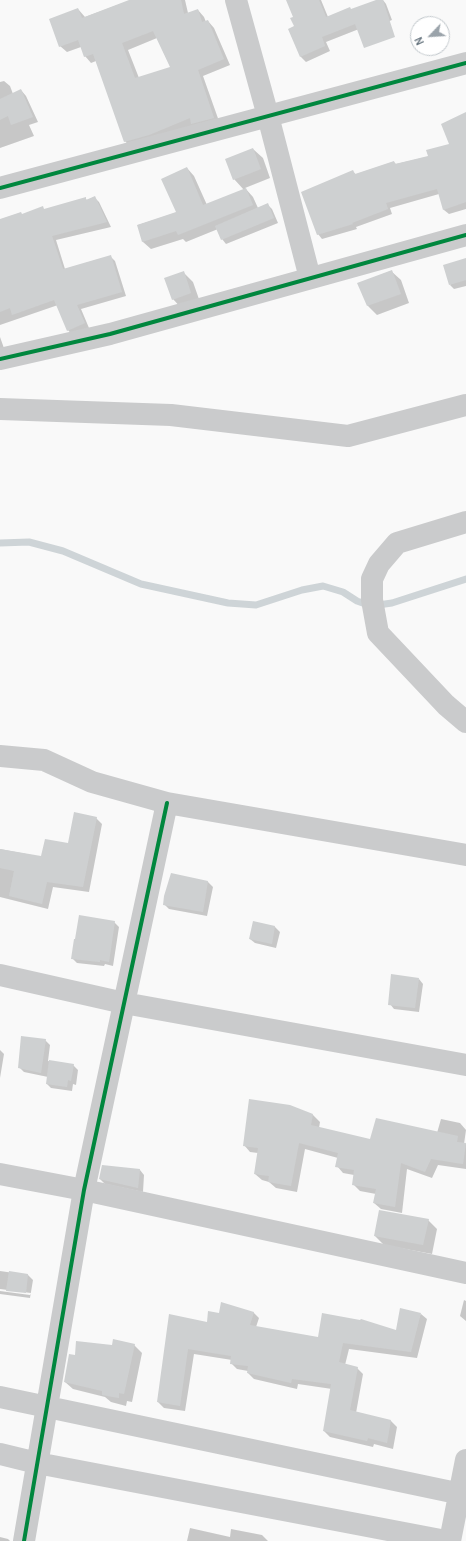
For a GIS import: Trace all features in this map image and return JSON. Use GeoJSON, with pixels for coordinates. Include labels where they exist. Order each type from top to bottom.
{"type":"FeatureCollection","features":[{"type":"Feature","properties":{"kind":"street"},"geometry":{"type":"LineString","coordinates":[[236,0],[310,278]]}},
{"type":"Feature","properties":{"kind":"street"},"geometry":{"type":"LineString","coordinates":[[0,188],[466,63]]}},
{"type":"Feature","properties":{"kind":"street"},"geometry":{"type":"LineString","coordinates":[[0,359],[110,334],[466,235]]}},
{"type":"Feature","properties":{"kind":"street"},"geometry":{"type":"LineString","coordinates":[[0,409],[171,415],[348,436],[466,404]]}},
{"type":"Feature","properties":{"kind":"street"},"geometry":{"type":"LineString","coordinates":[[466,522],[397,543],[379,564],[372,579],[372,600],[378,633],[446,705],[466,722]]}},
{"type":"Feature","properties":{"kind":"street"},"geometry":{"type":"LineString","coordinates":[[0,756],[44,760],[92,782],[167,803],[466,855]]}},
{"type":"Feature","properties":{"kind":"street"},"geometry":{"type":"LineString","coordinates":[[24,1541],[84,1190],[167,803]]}},
{"type":"Feature","properties":{"kind":"street"},"geometry":{"type":"LineString","coordinates":[[0,975],[124,1002],[466,1065]]}},
{"type":"Feature","properties":{"kind":"street"},"geometry":{"type":"LineString","coordinates":[[0,1174],[84,1190],[466,1273]]}},
{"type":"Feature","properties":{"kind":"street"},"geometry":{"type":"LineString","coordinates":[[0,1397],[46,1408],[462,1494]]}},
{"type":"Feature","properties":{"kind":"street"},"geometry":{"type":"LineString","coordinates":[[0,1454],[37,1463],[446,1541]]}},
{"type":"Feature","properties":{"kind":"street"},"geometry":{"type":"LineString","coordinates":[[450,1541],[462,1494],[466,1460]]}},
{"type":"Feature","properties":{"kind":"building"},"geometry":{"type":"Polygon","coordinates":[[[129,0],[181,0],[184,14],[198,9],[202,22],[208,20],[224,59],[198,70],[214,118],[191,124],[190,118],[149,135],[124,142],[93,54],[84,57],[78,40],[59,47],[49,19],[78,8],[82,18],[129,0]],[[153,31],[122,43],[135,78],[170,67],[153,31]]]}},
{"type":"Feature","properties":{"kind":"building"},"geometry":{"type":"Polygon","coordinates":[[[286,0],[319,0],[326,17],[350,7],[351,9],[376,0],[383,0],[395,37],[364,48],[355,24],[322,37],[325,46],[300,57],[288,29],[294,26],[290,18],[293,17],[286,0]]]}},
{"type":"Feature","properties":{"kind":"building"},"geometry":{"type":"Polygon","coordinates":[[[21,89],[33,117],[11,125],[8,116],[0,120],[0,99],[21,89]]]}},
{"type":"Feature","properties":{"kind":"building"},"geometry":{"type":"Polygon","coordinates":[[[466,112],[466,202],[443,210],[437,189],[386,203],[388,209],[352,223],[353,224],[317,235],[301,192],[353,170],[355,174],[394,161],[395,164],[428,156],[426,150],[449,144],[441,124],[466,112]]]}},
{"type":"Feature","properties":{"kind":"building"},"geometry":{"type":"Polygon","coordinates":[[[253,148],[261,169],[233,180],[225,159],[253,148]]]}},
{"type":"Feature","properties":{"kind":"building"},"geometry":{"type":"Polygon","coordinates":[[[187,167],[203,205],[246,188],[253,205],[178,235],[176,231],[142,242],[137,225],[176,212],[161,179],[187,167]]]}},
{"type":"Feature","properties":{"kind":"building"},"geometry":{"type":"Polygon","coordinates":[[[95,196],[107,222],[52,236],[63,269],[111,255],[122,292],[77,305],[85,323],[67,331],[54,300],[12,315],[10,308],[0,312],[0,219],[21,212],[22,214],[43,206],[44,209],[86,197],[86,200],[95,196]]]}},
{"type":"Feature","properties":{"kind":"building"},"geometry":{"type":"Polygon","coordinates":[[[268,203],[274,218],[221,240],[215,226],[268,203]]]}},
{"type":"Feature","properties":{"kind":"building"},"geometry":{"type":"Polygon","coordinates":[[[466,258],[466,280],[449,285],[443,265],[466,258]]]}},
{"type":"Feature","properties":{"kind":"building"},"geometry":{"type":"Polygon","coordinates":[[[392,270],[401,294],[367,306],[357,283],[392,270]]]}},
{"type":"Feature","properties":{"kind":"building"},"geometry":{"type":"Polygon","coordinates":[[[184,271],[191,293],[172,300],[164,278],[184,271]]]}},
{"type":"Feature","properties":{"kind":"building"},"geometry":{"type":"Polygon","coordinates":[[[74,812],[97,817],[83,887],[47,882],[42,904],[9,896],[14,871],[0,868],[0,849],[41,856],[45,839],[68,843],[74,812]]]}},
{"type":"Feature","properties":{"kind":"building"},"geometry":{"type":"Polygon","coordinates":[[[171,873],[208,881],[203,912],[163,905],[164,896],[171,873]]]}},
{"type":"Feature","properties":{"kind":"building"},"geometry":{"type":"Polygon","coordinates":[[[79,915],[115,921],[109,962],[100,960],[100,962],[71,959],[79,915]]]}},
{"type":"Feature","properties":{"kind":"building"},"geometry":{"type":"Polygon","coordinates":[[[253,921],[275,926],[272,944],[249,939],[253,921]]]}},
{"type":"Feature","properties":{"kind":"building"},"geometry":{"type":"Polygon","coordinates":[[[391,974],[419,978],[415,1008],[388,1005],[391,974]]]}},
{"type":"Feature","properties":{"kind":"building"},"geometry":{"type":"Polygon","coordinates":[[[21,1036],[46,1039],[41,1073],[18,1068],[21,1036]]]}},
{"type":"Feature","properties":{"kind":"building"},"geometry":{"type":"Polygon","coordinates":[[[49,1060],[74,1064],[71,1081],[68,1080],[67,1087],[46,1084],[49,1060]]]}},
{"type":"Feature","properties":{"kind":"building"},"geometry":{"type":"Polygon","coordinates":[[[249,1099],[290,1105],[313,1114],[311,1125],[370,1139],[376,1118],[458,1136],[457,1142],[466,1143],[463,1164],[431,1159],[425,1172],[401,1163],[395,1207],[373,1203],[376,1189],[352,1185],[354,1170],[335,1167],[338,1153],[299,1143],[291,1186],[268,1182],[269,1176],[254,1174],[258,1148],[243,1146],[249,1099]]]}},
{"type":"Feature","properties":{"kind":"building"},"geometry":{"type":"Polygon","coordinates":[[[102,1165],[140,1169],[138,1188],[99,1179],[102,1165]]]}},
{"type":"Feature","properties":{"kind":"building"},"geometry":{"type":"Polygon","coordinates":[[[379,1210],[429,1219],[423,1245],[374,1236],[379,1210]]]}},
{"type":"Feature","properties":{"kind":"building"},"geometry":{"type":"Polygon","coordinates":[[[9,1271],[28,1274],[26,1293],[6,1291],[9,1271]]]}},
{"type":"Feature","properties":{"kind":"building"},"geometry":{"type":"Polygon","coordinates":[[[221,1302],[254,1312],[250,1325],[318,1337],[322,1313],[361,1319],[396,1330],[400,1308],[421,1313],[411,1352],[343,1343],[339,1362],[358,1367],[350,1410],[391,1420],[387,1443],[368,1438],[367,1441],[323,1431],[331,1384],[292,1379],[291,1383],[247,1373],[248,1366],[230,1364],[231,1356],[188,1349],[180,1406],[157,1402],[169,1314],[207,1322],[208,1311],[219,1313],[221,1302]]]}},
{"type":"Feature","properties":{"kind":"building"},"geometry":{"type":"Polygon","coordinates":[[[113,1339],[135,1344],[124,1394],[119,1393],[119,1398],[102,1395],[102,1391],[64,1382],[69,1354],[75,1355],[76,1341],[112,1345],[113,1339]]]}},
{"type":"Feature","properties":{"kind":"waterway"},"geometry":{"type":"LineString","coordinates":[[0,543],[29,542],[63,551],[141,584],[228,603],[256,605],[302,590],[323,586],[343,592],[357,601],[371,606],[392,603],[466,579]]}},
{"type":"Feature","properties":{"kind":"cycle path"},"geometry":{"type":"LineString","coordinates":[[0,188],[466,63]]}},
{"type":"Feature","properties":{"kind":"cycle path"},"geometry":{"type":"LineString","coordinates":[[0,359],[110,334],[466,235]]}},
{"type":"Feature","properties":{"kind":"cycle path"},"geometry":{"type":"LineString","coordinates":[[24,1541],[84,1190],[167,803]]}}]}
